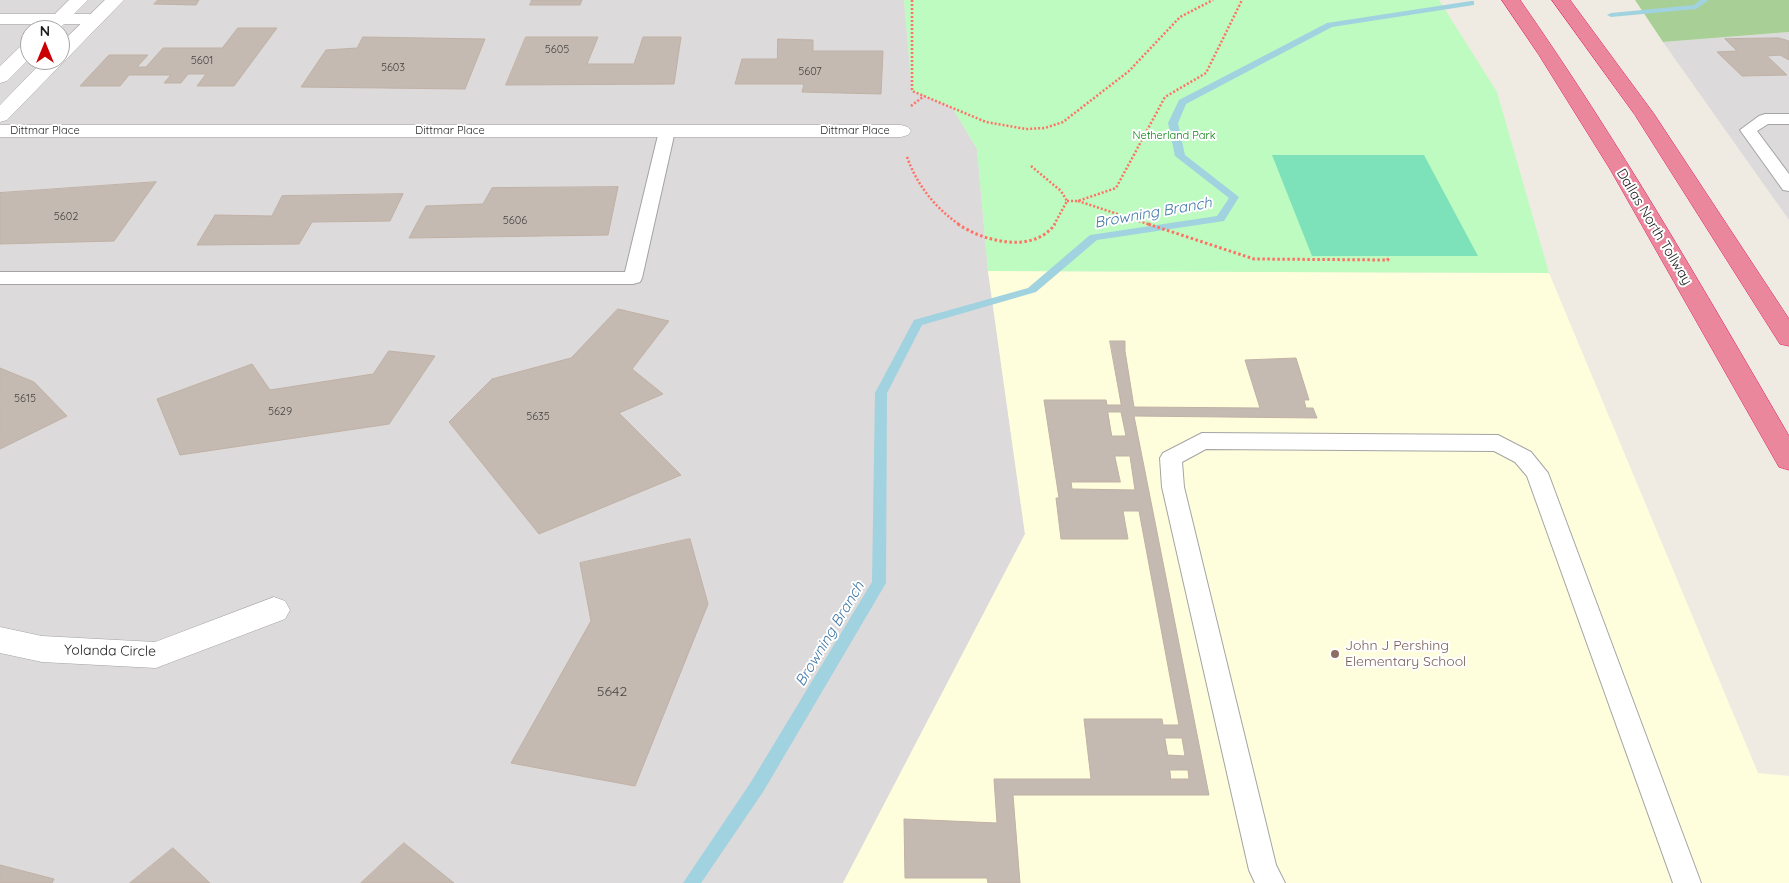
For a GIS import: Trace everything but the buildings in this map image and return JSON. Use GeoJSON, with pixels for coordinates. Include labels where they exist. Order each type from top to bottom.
{"type":"FeatureCollection","features":[{"type":"Feature","properties":{"kind":"highway","name":"Dallas North Tollway"},"geometry":{"type":"LineString","coordinates":[[1511,0],[1590,121],[1663,241],[1789,460]]}},
{"type":"Feature","properties":{"kind":"highway"},"geometry":{"type":"LineString","coordinates":[[1561,0],[1644,114],[1789,338]]}},
{"type":"Feature","properties":{"kind":"street"},"geometry":{"type":"LineString","coordinates":[[58,20],[80,0]]}},
{"type":"Feature","properties":{"kind":"street"},"geometry":{"type":"LineString","coordinates":[[70,45],[115,0]]}},
{"type":"Feature","properties":{"kind":"street"},"geometry":{"type":"LineString","coordinates":[[0,19],[20,21]]}},
{"type":"Feature","properties":{"kind":"street"},"geometry":{"type":"LineString","coordinates":[[70,22],[96,19]]}},
{"type":"Feature","properties":{"kind":"street"},"geometry":{"type":"LineString","coordinates":[[0,77],[20,58]]}},
{"type":"Feature","properties":{"kind":"street"},"geometry":{"type":"LineString","coordinates":[[0,116],[45,70]]}},
{"type":"Feature","properties":{"kind":"street","name":"Dittmar Place"},"geometry":{"type":"LineString","coordinates":[[0,131],[901,131]]}},
{"type":"Feature","properties":{"kind":"street","name":"Yolanda Circle"},"geometry":{"type":"LineString","coordinates":[[0,640],[42,650],[156,655],[274,610]]}},
{"type":"Feature","properties":{"kind":"lane"},"geometry":{"type":"LineString","coordinates":[[1789,119],[1765,119],[1748,130],[1789,186]]}},
{"type":"Feature","properties":{"kind":"lane"},"geometry":{"type":"LineString","coordinates":[[0,278],[633,278],[667,131]]}},
{"type":"Feature","properties":{"kind":"lane"},"geometry":{"type":"LineString","coordinates":[[1271,883],[1263,870],[1173,487],[1172,458],[1202,441],[1498,442],[1523,458],[1537,473],[1687,883]]}},
{"type":"Feature","properties":{"kind":"path"},"geometry":{"type":"LineString","coordinates":[[912,0],[912,90],[983,121],[1034,130],[1053,127],[1063,122],[1129,71],[1180,17],[1213,0]]}},
{"type":"Feature","properties":{"kind":"path"},"geometry":{"type":"LineString","coordinates":[[1078,201],[1116,188],[1165,97],[1206,73],[1242,0]]}},
{"type":"Feature","properties":{"kind":"path"},"geometry":{"type":"LineString","coordinates":[[901,131],[908,160],[915,177],[935,205],[963,229],[994,241],[1023,241],[1046,235],[1060,217],[1067,201]]}},
{"type":"Feature","properties":{"kind":"path"},"geometry":{"type":"LineString","coordinates":[[1031,166],[1061,191],[1067,201]]}},
{"type":"Feature","properties":{"kind":"path"},"geometry":{"type":"LineString","coordinates":[[1067,201],[1078,201],[1254,259],[1388,260],[1387,256]]}},
{"type":"Feature","properties":{"kind":"shaded area"},"geometry":{"type":"Polygon","coordinates":[[[0,0],[904,0],[912,90],[952,107],[977,149],[988,271],[1025,534],[843,883],[0,883],[0,0]]]}},
{"type":"Feature","properties":{"kind":"shaded area"},"geometry":{"type":"Polygon","coordinates":[[[1789,32],[1789,220],[1663,42],[1789,32]]]}},
{"type":"Feature","properties":{"kind":"shaded area","name":"John J Pershing Elementary School"},"geometry":{"type":"Polygon","coordinates":[[[988,271],[1549,273],[1758,773],[1789,776],[1789,883],[843,883],[1025,534],[988,271]]]}},
{"type":"Feature","properties":{"kind":"green space","name":"Netherland Park"},"geometry":{"type":"Polygon","coordinates":[[[904,0],[1439,0],[1497,92],[1549,273],[988,271],[977,149],[952,107],[912,91],[904,0]]]}},
{"type":"Feature","properties":{"kind":"green space"},"geometry":{"type":"Polygon","coordinates":[[[1635,0],[1789,0],[1789,32],[1663,42],[1635,0]]]}},
{"type":"Feature","properties":{"kind":"green space"},"geometry":{"type":"Polygon","coordinates":[[[1272,155],[1424,155],[1478,256],[1312,256],[1272,155]]]}},
{"type":"Feature","properties":{"kind":"waterway","name":"Browning Branch"},"geometry":{"type":"LineString","coordinates":[[1611,15],[1696,7],[1705,0]]}},
{"type":"Feature","properties":{"kind":"waterway","name":"Browning Branch"},"geometry":{"type":"LineString","coordinates":[[691,883],[757,787],[879,583],[881,393],[918,323],[1032,290],[1094,237],[1220,219],[1234,197],[1180,156],[1173,123],[1182,102],[1330,25],[1471,3]]}},
{"type":"Feature","properties":{"kind":"place","name":"John J Pershing Elementary School"},"geometry":{"type":"Point","coordinates":[1335,654]}}]}
